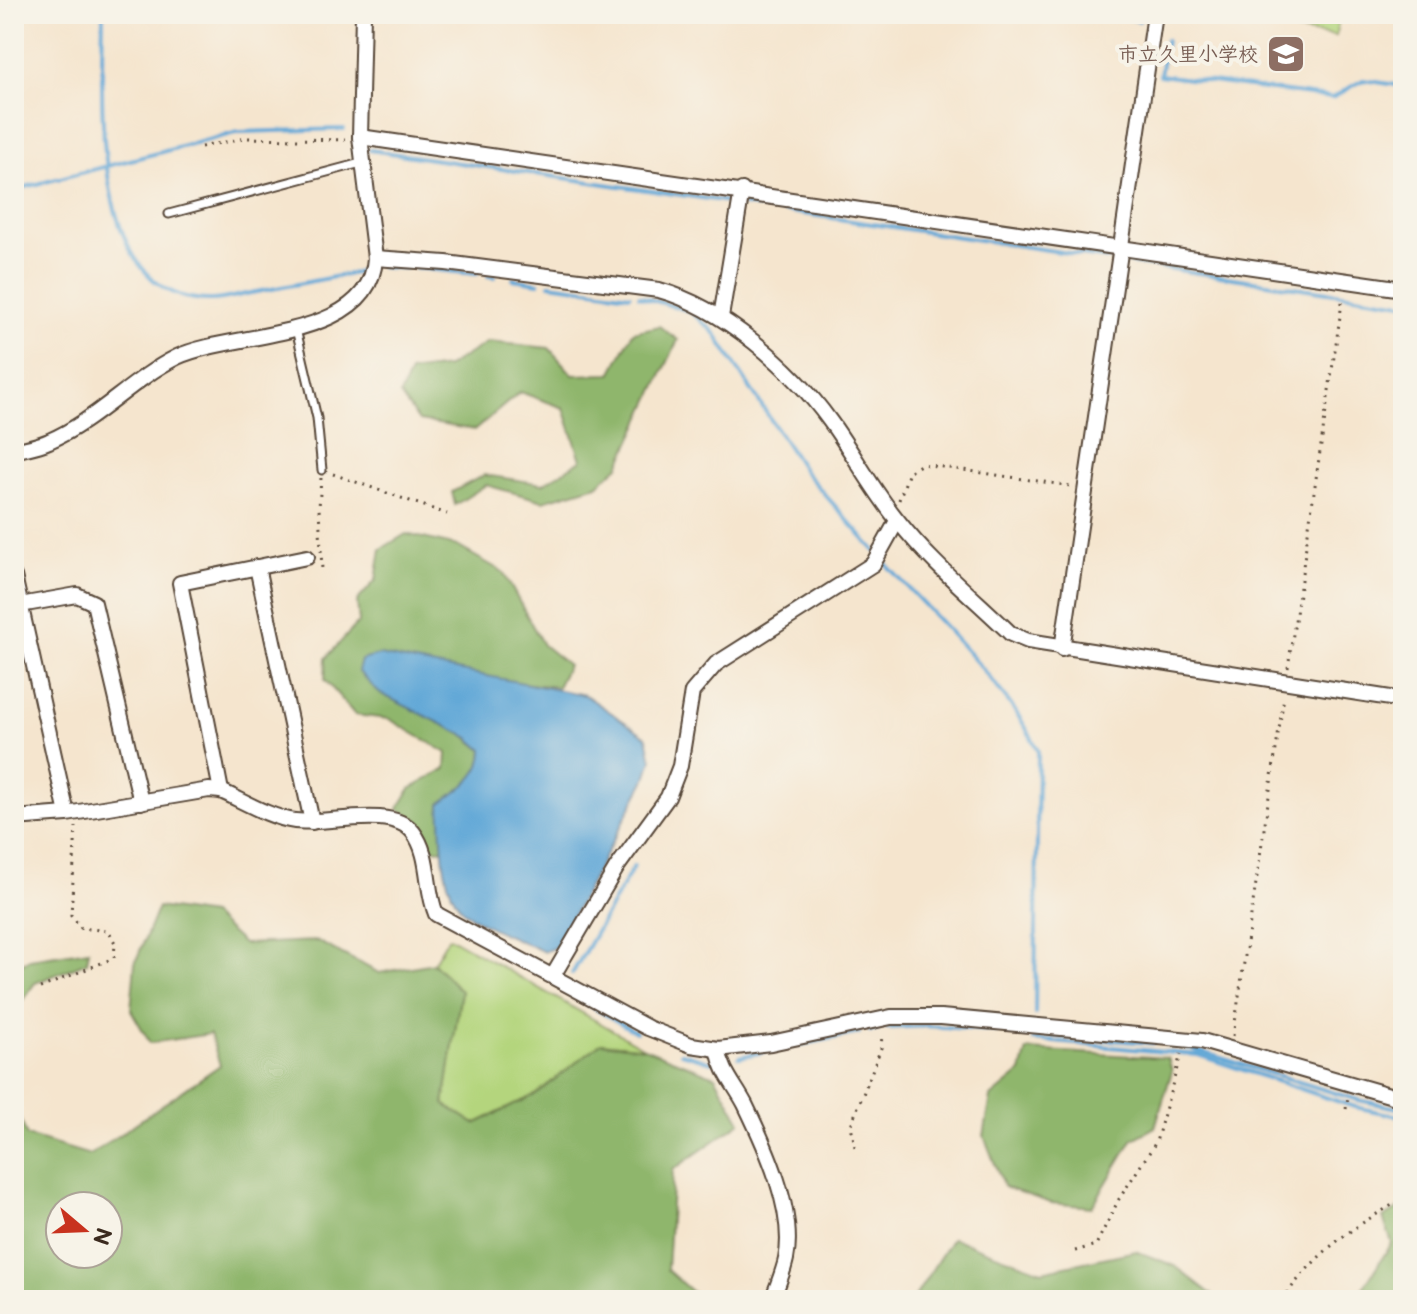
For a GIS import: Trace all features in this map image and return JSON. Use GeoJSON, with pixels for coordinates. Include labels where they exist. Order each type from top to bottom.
{"type":"FeatureCollection","features":[{"type":"Feature","properties":{"kind":"street"},"geometry":{"type":"LineString","coordinates":[[14,451],[49,441],[84,421],[156,368],[181,355],[296,329],[333,315],[369,288],[375,258],[361,163],[363,14]]}},
{"type":"Feature","properties":{"kind":"street"},"geometry":{"type":"LineString","coordinates":[[1062,649],[1122,256],[1155,14]]}},
{"type":"Feature","properties":{"kind":"street"},"geometry":{"type":"LineString","coordinates":[[360,137],[742,190],[1122,256],[1403,289]]}},
{"type":"Feature","properties":{"kind":"street"},"geometry":{"type":"LineString","coordinates":[[721,317],[742,190]]}},
{"type":"Feature","properties":{"kind":"street"},"geometry":{"type":"LineString","coordinates":[[375,258],[446,263],[659,290],[690,298],[721,317],[793,378],[829,419],[897,521],[1011,634],[1062,649],[1403,700]]}},
{"type":"Feature","properties":{"kind":"street"},"geometry":{"type":"LineString","coordinates":[[554,974],[617,867],[668,797],[680,766],[692,692],[716,664],[873,564],[897,521]]}},
{"type":"Feature","properties":{"kind":"street"},"geometry":{"type":"LineString","coordinates":[[221,791],[180,583],[307,557]]}},
{"type":"Feature","properties":{"kind":"street"},"geometry":{"type":"LineString","coordinates":[[257,567],[312,822]]}},
{"type":"Feature","properties":{"kind":"street"},"geometry":{"type":"LineString","coordinates":[[14,576],[67,814]]}},
{"type":"Feature","properties":{"kind":"street"},"geometry":{"type":"LineString","coordinates":[[20,605],[77,595],[94,603],[141,802]]}},
{"type":"Feature","properties":{"kind":"street"},"geometry":{"type":"LineString","coordinates":[[14,818],[67,814],[221,791],[291,821],[382,818],[401,822],[413,831],[424,852],[429,897],[436,914],[554,974],[648,1028],[691,1045],[718,1049],[771,1043],[884,1019],[956,1018],[1202,1041],[1403,1099]]}},
{"type":"Feature","properties":{"kind":"street"},"geometry":{"type":"LineString","coordinates":[[718,1049],[722,1069],[739,1092],[769,1153],[787,1228],[786,1257],[772,1300]]}},
{"type":"Feature","properties":{"kind":"lane"},"geometry":{"type":"LineString","coordinates":[[169,214],[361,163]]}},
{"type":"Feature","properties":{"kind":"lane"},"geometry":{"type":"LineString","coordinates":[[296,329],[317,418],[322,470]]}},
{"type":"Feature","properties":{"kind":"path"},"geometry":{"type":"LineString","coordinates":[[201,147],[245,138],[350,140],[360,137]]}},
{"type":"Feature","properties":{"kind":"path"},"geometry":{"type":"LineString","coordinates":[[1231,1048],[1342,305]]}},
{"type":"Feature","properties":{"kind":"path"},"geometry":{"type":"LineString","coordinates":[[897,521],[899,499],[909,472],[922,464],[1087,488]]}},
{"type":"Feature","properties":{"kind":"path"},"geometry":{"type":"LineString","coordinates":[[322,570],[319,508],[322,470],[447,514]]}},
{"type":"Feature","properties":{"kind":"path"},"geometry":{"type":"LineString","coordinates":[[40,988],[114,958],[115,943],[109,931],[81,928],[71,915],[76,827],[67,814]]}},
{"type":"Feature","properties":{"kind":"path"},"geometry":{"type":"LineString","coordinates":[[855,1147],[851,1125],[881,1048],[884,1019]]}},
{"type":"Feature","properties":{"kind":"path"},"geometry":{"type":"LineString","coordinates":[[1075,1251],[1096,1245],[1119,1199],[1156,1142],[1181,1060]]}},
{"type":"Feature","properties":{"kind":"path"},"geometry":{"type":"LineString","coordinates":[[1282,1300],[1310,1262],[1363,1222],[1403,1199]]}},
{"type":"Feature","properties":{"kind":"green space"},"geometry":{"type":"Polygon","coordinates":[[[1174,14],[1339,14],[1336,36],[1174,14]]]}},
{"type":"Feature","properties":{"kind":"green space"},"geometry":{"type":"Polygon","coordinates":[[[659,326],[678,340],[619,466],[597,485],[543,501],[486,485],[455,505],[452,492],[484,475],[543,484],[581,460],[564,408],[520,392],[475,430],[419,421],[400,395],[410,372],[447,367],[488,342],[549,348],[573,375],[611,374],[633,332],[659,326]]]}},
{"type":"Feature","properties":{"kind":"green space"},"geometry":{"type":"Polygon","coordinates":[[[406,534],[457,546],[503,572],[543,645],[568,665],[557,687],[502,681],[468,738],[483,750],[479,768],[469,782],[440,804],[445,850],[430,848],[419,821],[398,809],[410,789],[446,769],[447,753],[389,719],[355,715],[325,680],[326,658],[359,622],[357,601],[376,580],[381,549],[406,534]]]}},
{"type":"Feature","properties":{"kind":"green space"},"geometry":{"type":"Polygon","coordinates":[[[158,907],[211,915],[243,944],[317,941],[379,973],[433,963],[461,991],[444,1104],[475,1124],[535,1095],[601,1043],[644,1048],[715,1076],[741,1122],[673,1170],[667,1270],[701,1300],[14,1300],[14,1104],[27,1136],[90,1155],[220,1065],[210,1034],[150,1043],[131,1010],[135,963],[158,907]]]}},
{"type":"Feature","properties":{"kind":"green space"},"geometry":{"type":"Polygon","coordinates":[[[449,937],[644,1048],[601,1043],[535,1095],[475,1124],[444,1104],[461,991],[433,963],[449,937]]]}},
{"type":"Feature","properties":{"kind":"green space"},"geometry":{"type":"Polygon","coordinates":[[[89,950],[87,962],[35,983],[14,1012],[14,967],[30,959],[89,950]]]}},
{"type":"Feature","properties":{"kind":"green space"},"geometry":{"type":"Polygon","coordinates":[[[1027,1050],[1168,1058],[1172,1071],[1155,1127],[1132,1140],[1092,1207],[1051,1203],[1004,1187],[984,1136],[991,1097],[1021,1072],[1027,1050]]]}},
{"type":"Feature","properties":{"kind":"green space"},"geometry":{"type":"Polygon","coordinates":[[[1403,1206],[1403,1300],[1355,1300],[1392,1243],[1383,1218],[1403,1206]]]}},
{"type":"Feature","properties":{"kind":"green space"},"geometry":{"type":"Polygon","coordinates":[[[952,1238],[1042,1271],[1136,1251],[1175,1266],[1219,1300],[913,1300],[952,1238]]]}},
{"type":"Feature","properties":{"kind":"water"},"geometry":{"type":"Polygon","coordinates":[[[380,655],[585,695],[647,737],[652,760],[645,781],[556,947],[544,952],[500,932],[468,914],[454,898],[445,873],[440,804],[474,775],[483,750],[468,737],[379,693],[358,671],[361,660],[380,655]]]}},
{"type":"Feature","properties":{"kind":"waterway"},"geometry":{"type":"LineString","coordinates":[[103,14],[102,92],[110,187],[122,230],[141,266],[169,291],[209,300],[360,272]]}},
{"type":"Feature","properties":{"kind":"waterway"},"geometry":{"type":"LineString","coordinates":[[1116,14],[1139,21]]}},
{"type":"Feature","properties":{"kind":"waterway"},"geometry":{"type":"LineString","coordinates":[[1166,40],[1160,75],[1332,98],[1363,80],[1403,86]]}},
{"type":"Feature","properties":{"kind":"waterway"},"geometry":{"type":"LineString","coordinates":[[14,190],[239,132],[344,129]]}},
{"type":"Feature","properties":{"kind":"waterway"},"geometry":{"type":"LineString","coordinates":[[370,150],[736,203]]}},
{"type":"Feature","properties":{"kind":"waterway"},"geometry":{"type":"LineString","coordinates":[[744,205],[1115,260]]}},
{"type":"Feature","properties":{"kind":"waterway"},"geometry":{"type":"LineString","coordinates":[[1124,262],[1403,303]]}},
{"type":"Feature","properties":{"kind":"waterway"},"geometry":{"type":"LineString","coordinates":[[381,267],[406,268]]}},
{"type":"Feature","properties":{"kind":"waterway"},"geometry":{"type":"LineString","coordinates":[[416,268],[477,274]]}},
{"type":"Feature","properties":{"kind":"waterway"},"geometry":{"type":"LineString","coordinates":[[488,276],[495,277]]}},
{"type":"Feature","properties":{"kind":"waterway"},"geometry":{"type":"LineString","coordinates":[[513,279],[539,283]]}},
{"type":"Feature","properties":{"kind":"waterway"},"geometry":{"type":"LineString","coordinates":[[550,284],[630,295]]}},
{"type":"Feature","properties":{"kind":"waterway"},"geometry":{"type":"LineString","coordinates":[[639,296],[690,311],[714,332],[804,471],[875,551]]}},
{"type":"Feature","properties":{"kind":"waterway"},"geometry":{"type":"LineString","coordinates":[[880,557],[988,676],[1008,701],[1038,751],[1035,1013]]}},
{"type":"Feature","properties":{"kind":"waterway"},"geometry":{"type":"LineString","coordinates":[[572,974],[634,866]]}},
{"type":"Feature","properties":{"kind":"waterway"},"geometry":{"type":"LineString","coordinates":[[566,992],[636,1032]]}},
{"type":"Feature","properties":{"kind":"waterway"},"geometry":{"type":"LineString","coordinates":[[887,1028],[928,1026],[996,1031]]}},
{"type":"Feature","properties":{"kind":"waterway"},"geometry":{"type":"LineString","coordinates":[[870,1031],[878,1030]]}},
{"type":"Feature","properties":{"kind":"waterway"},"geometry":{"type":"LineString","coordinates":[[774,1050],[859,1033]]}},
{"type":"Feature","properties":{"kind":"waterway"},"geometry":{"type":"LineString","coordinates":[[1016,1033],[1153,1043]]}},
{"type":"Feature","properties":{"kind":"waterway"},"geometry":{"type":"LineString","coordinates":[[1033,1040],[1198,1055],[1355,1107],[1403,1117]]}},
{"type":"Feature","properties":{"kind":"waterway"},"geometry":{"type":"LineString","coordinates":[[1182,1046],[1358,1100],[1403,1109]]}},
{"type":"Feature","properties":{"kind":"waterway"},"geometry":{"type":"LineString","coordinates":[[739,1057],[764,1052]]}},
{"type":"Feature","properties":{"kind":"waterway"},"geometry":{"type":"LineString","coordinates":[[681,1053],[712,1062]]}},
{"type":"Feature","properties":{"kind":"place","name":"市立久里小学校"},"geometry":{"type":"Point","coordinates":[1286,54]}}]}
